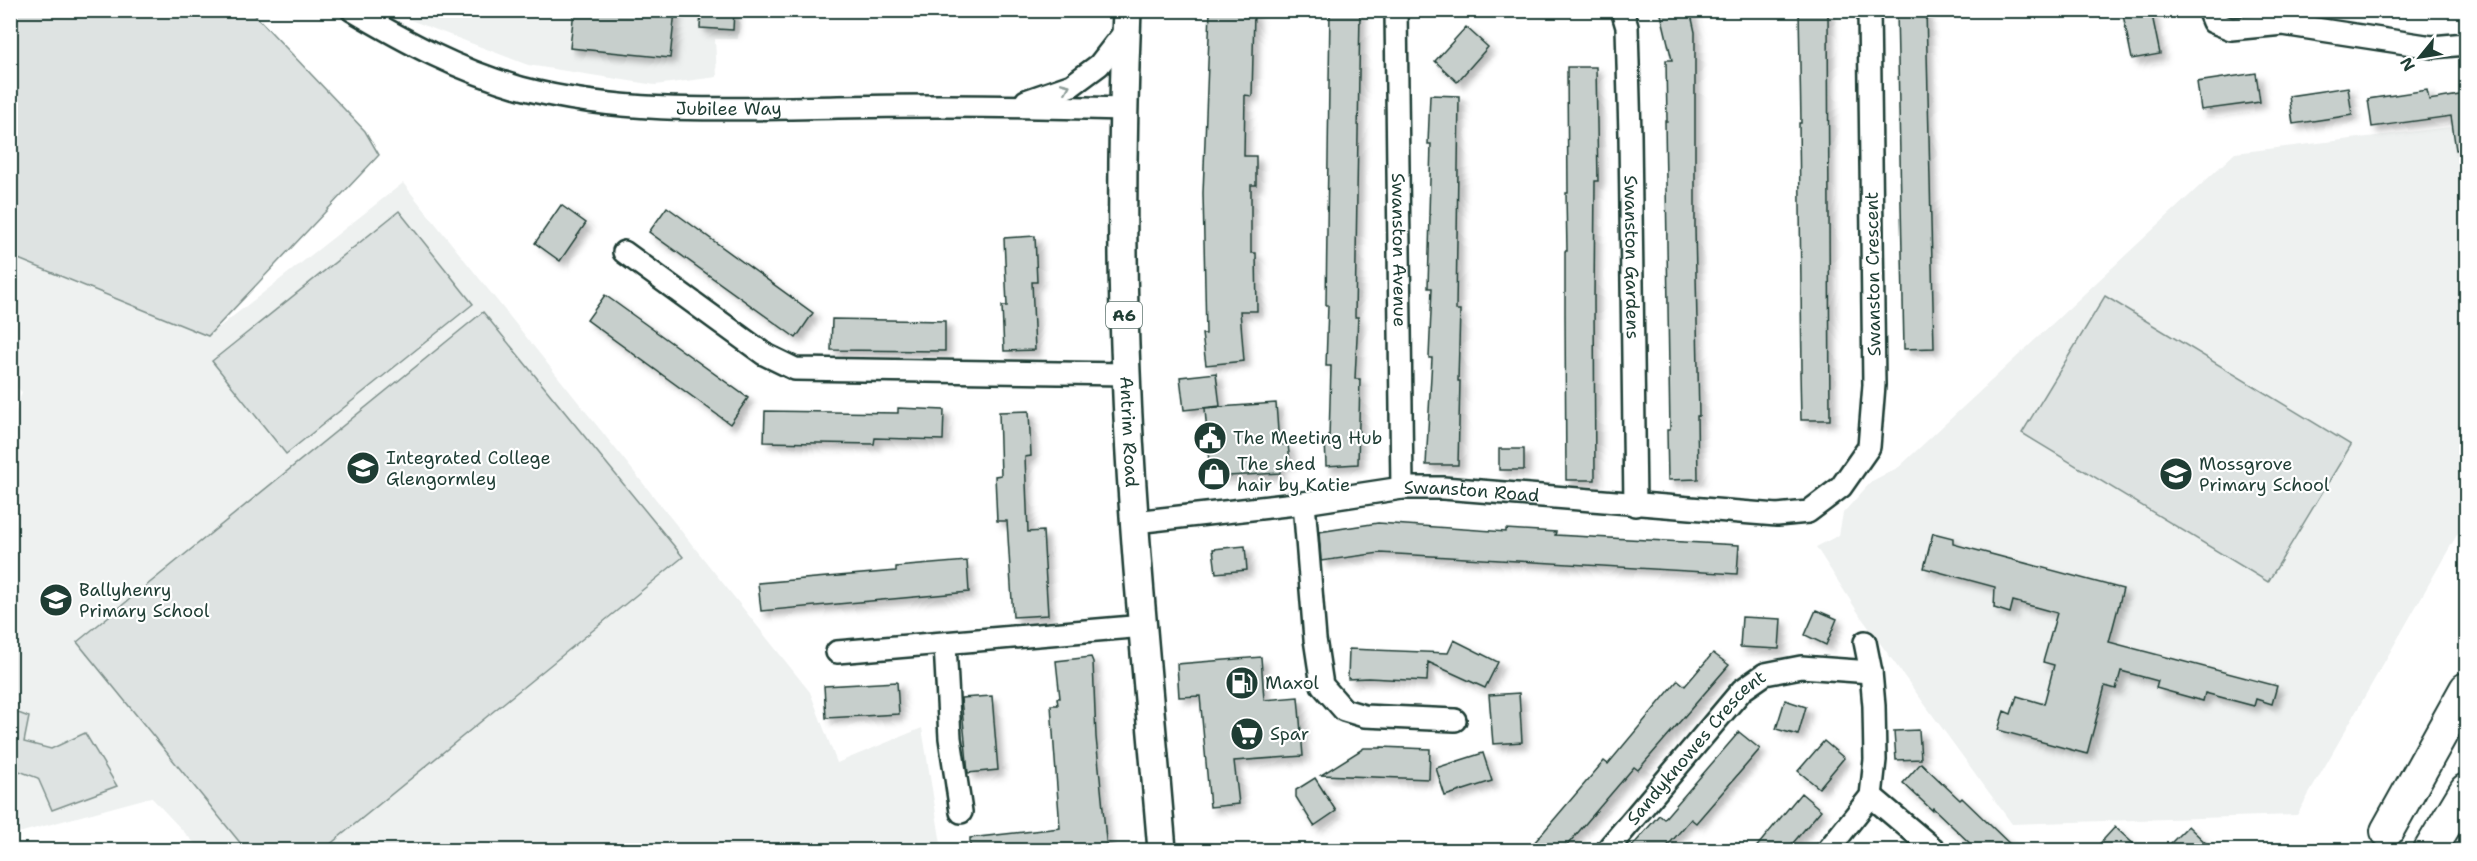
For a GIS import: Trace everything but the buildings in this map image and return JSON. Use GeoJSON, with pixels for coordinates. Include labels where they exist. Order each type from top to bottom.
{"type":"FeatureCollection","features":[{"type":"Feature","properties":{"kind":"highway"},"geometry":{"type":"LineString","coordinates":[[2380,841],[2466,689]]}},
{"type":"Feature","properties":{"kind":"highway"},"geometry":{"type":"LineString","coordinates":[[2380,841],[2466,723]]}},
{"type":"Feature","properties":{"kind":"highway"},"geometry":{"type":"LineString","coordinates":[[2430,850],[2466,790]]}},
{"type":"Feature","properties":{"kind":"main road","name":"Antrim Road"},"geometry":{"type":"LineString","coordinates":[[1127,20],[1122,244],[1126,374],[1135,522],[1162,850]]}},
{"type":"Feature","properties":{"kind":"street","name":"Jubilee Way"},"geometry":{"type":"LineString","coordinates":[[352,10],[406,42],[463,69],[521,88],[590,102],[656,108],[1011,106],[1124,109]]}},
{"type":"Feature","properties":{"kind":"street","name":"Swanston Gardens"},"geometry":{"type":"LineString","coordinates":[[1622,10],[1627,27],[1630,135],[1635,505]]}},
{"type":"Feature","properties":{"kind":"street","name":"Swanston Crescent"},"geometry":{"type":"LineString","coordinates":[[1809,512],[1840,487],[1869,447],[1874,385],[1869,10]]}},
{"type":"Feature","properties":{"kind":"street"},"geometry":{"type":"LineString","coordinates":[[2208,10],[2214,22],[2231,29],[2283,24],[2432,46],[2466,44]]}},
{"type":"Feature","properties":{"kind":"street","name":"Swanston Avenue"},"geometry":{"type":"LineString","coordinates":[[1400,13],[1402,488]]}},
{"type":"Feature","properties":{"kind":"street"},"geometry":{"type":"LineString","coordinates":[[1011,106],[1072,85],[1099,65],[1127,20]]}},
{"type":"Feature","properties":{"kind":"street"},"geometry":{"type":"LineString","coordinates":[[624,252],[764,354],[795,369],[1126,374]]}},
{"type":"Feature","properties":{"kind":"street","name":"Swanston Road"},"geometry":{"type":"LineString","coordinates":[[1135,522],[1304,503],[1402,488],[1443,488],[1777,515],[1809,512]]}},
{"type":"Feature","properties":{"kind":"street"},"geometry":{"type":"LineString","coordinates":[[1304,503],[1315,639],[1322,685],[1344,710],[1364,716],[1455,720]]}},
{"type":"Feature","properties":{"kind":"street"},"geometry":{"type":"LineString","coordinates":[[837,652],[1144,626]]}},
{"type":"Feature","properties":{"kind":"street"},"geometry":{"type":"LineString","coordinates":[[1828,850],[1871,796],[1875,760],[1871,672],[1865,642]]}},
{"type":"Feature","properties":{"kind":"street"},"geometry":{"type":"LineString","coordinates":[[945,644],[950,738],[961,812]]}},
{"type":"Feature","properties":{"kind":"street","name":"Sandyknowes Crescent"},"geometry":{"type":"LineString","coordinates":[[1607,850],[1742,690],[1765,674],[1801,667],[1871,672]]}},
{"type":"Feature","properties":{"kind":"street"},"geometry":{"type":"LineString","coordinates":[[1871,796],[1935,850]]}},
{"type":"Feature","properties":{"kind":"shaded area"},"geometry":{"type":"Polygon","coordinates":[[[10,11],[251,11],[365,131],[379,155],[208,336],[11,256],[10,11]]]}},
{"type":"Feature","properties":{"kind":"shaded area"},"geometry":{"type":"Polygon","coordinates":[[[387,11],[740,11],[738,39],[715,39],[717,77],[655,85],[528,65],[387,11]]]}},
{"type":"Feature","properties":{"kind":"shaded area","name":"Mossgrove Primary School"},"geometry":{"type":"Polygon","coordinates":[[[2466,125],[2466,519],[2297,815],[2012,824],[1861,617],[1816,547],[1839,535],[1843,513],[1872,481],[1899,467],[2235,153],[2466,125]]]}},
{"type":"Feature","properties":{"kind":"shaded area","name":"Integrated College Glengormley"},"geometry":{"type":"Polygon","coordinates":[[[403,183],[810,692],[837,763],[922,728],[942,850],[201,850],[151,797],[11,835],[10,431],[22,392],[11,382],[11,251],[208,336],[403,183]]]}},
{"type":"Feature","properties":{"kind":"shaded area"},"geometry":{"type":"Polygon","coordinates":[[[399,211],[473,304],[286,454],[212,361],[399,211]]]}},
{"type":"Feature","properties":{"kind":"shaded area"},"geometry":{"type":"Polygon","coordinates":[[[2105,296],[2351,445],[2268,582],[2022,433],[2105,296]]]}},
{"type":"Feature","properties":{"kind":"shaded area"},"geometry":{"type":"Polygon","coordinates":[[[483,312],[683,557],[323,850],[246,850],[77,642],[483,312]]]}},
{"type":"Feature","properties":{"kind":"shaded area"},"geometry":{"type":"Polygon","coordinates":[[[10,710],[29,717],[24,742],[51,749],[85,733],[117,786],[52,810],[38,778],[11,768],[10,710]]]}},
{"type":"Feature","properties":{"kind":"place","name":"The Meeting Hub"},"geometry":{"type":"Point","coordinates":[1210,438]}},
{"type":"Feature","properties":{"kind":"place","name":"Integrated College Glengormley"},"geometry":{"type":"Point","coordinates":[363,468]}},
{"type":"Feature","properties":{"kind":"place","name":"The shed hair by Katie"},"geometry":{"type":"Point","coordinates":[1214,474]}},
{"type":"Feature","properties":{"kind":"place","name":"Mossgrove Primary School"},"geometry":{"type":"Point","coordinates":[2176,474]}},
{"type":"Feature","properties":{"kind":"place","name":"Ballyhenry Primary School"},"geometry":{"type":"Point","coordinates":[56,600]}},
{"type":"Feature","properties":{"kind":"place","name":"Maxol"},"geometry":{"type":"Point","coordinates":[1242,683]}},
{"type":"Feature","properties":{"kind":"place","name":"Spar"},"geometry":{"type":"Point","coordinates":[1247,734]}}]}
